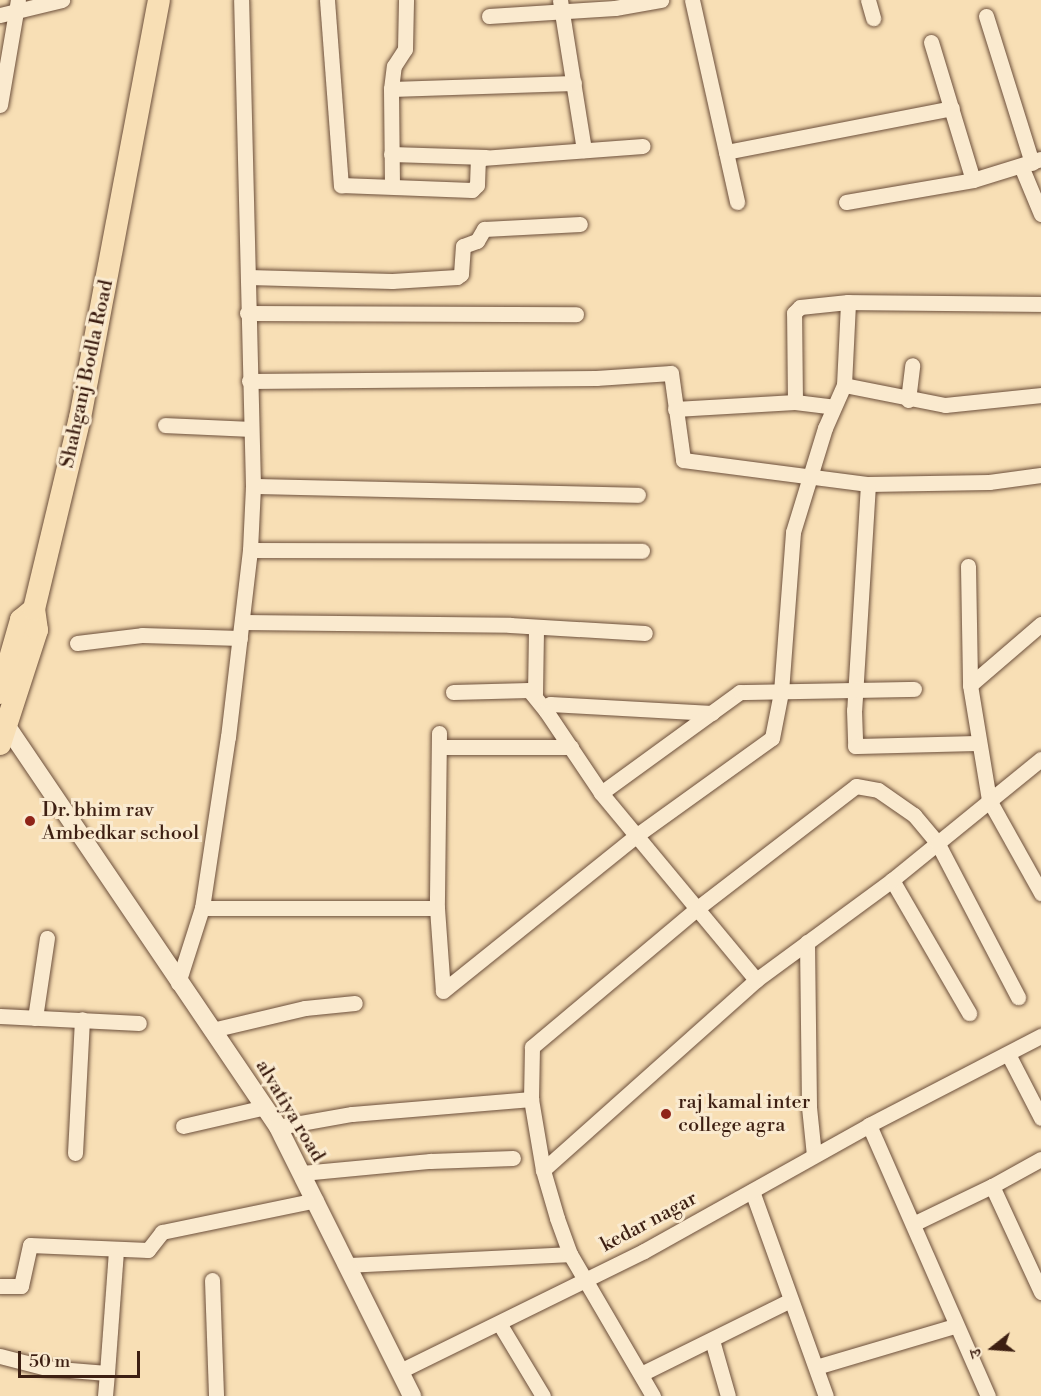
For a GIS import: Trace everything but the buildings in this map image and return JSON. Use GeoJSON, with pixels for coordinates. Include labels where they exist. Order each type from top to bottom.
{"type":"FeatureCollection","features":[{"type":"Feature","properties":{"kind":"main road","name":"Shahganj Bodla Road"},"geometry":{"type":"LineString","coordinates":[[2,728],[37,630],[34,609],[80,418],[159,0]]}},
{"type":"Feature","properties":{"kind":"main road"},"geometry":{"type":"LineString","coordinates":[[0,693],[21,620],[34,609]]}},
{"type":"Feature","properties":{"kind":"street"},"geometry":{"type":"LineString","coordinates":[[0,15],[17,4],[62,0]]}},
{"type":"Feature","properties":{"kind":"street"},"geometry":{"type":"LineString","coordinates":[[178,983],[202,908],[240,638],[250,549],[253,486],[241,0]]}},
{"type":"Feature","properties":{"kind":"street"},"geometry":{"type":"LineString","coordinates":[[327,0],[338,179],[344,186],[392,185],[472,190],[477,185],[478,162],[486,157]]}},
{"type":"Feature","properties":{"kind":"street"},"geometry":{"type":"LineString","coordinates":[[392,185],[391,89],[394,66],[405,49],[406,0]]}},
{"type":"Feature","properties":{"kind":"street"},"geometry":{"type":"LineString","coordinates":[[489,16],[561,5],[615,8],[658,0]]}},
{"type":"Feature","properties":{"kind":"street"},"geometry":{"type":"LineString","coordinates":[[692,0],[737,202]]}},
{"type":"Feature","properties":{"kind":"street"},"geometry":{"type":"LineString","coordinates":[[868,0],[873,18]]}},
{"type":"Feature","properties":{"kind":"street"},"geometry":{"type":"LineString","coordinates":[[0,105],[17,4]]}},
{"type":"Feature","properties":{"kind":"street"},"geometry":{"type":"LineString","coordinates":[[561,5],[584,150]]}},
{"type":"Feature","properties":{"kind":"street"},"geometry":{"type":"LineString","coordinates":[[986,16],[1032,163],[1041,214]]}},
{"type":"Feature","properties":{"kind":"street"},"geometry":{"type":"LineString","coordinates":[[931,42],[973,180]]}},
{"type":"Feature","properties":{"kind":"street"},"geometry":{"type":"LineString","coordinates":[[391,89],[574,83]]}},
{"type":"Feature","properties":{"kind":"street"},"geometry":{"type":"LineString","coordinates":[[726,152],[952,108]]}},
{"type":"Feature","properties":{"kind":"street"},"geometry":{"type":"LineString","coordinates":[[392,154],[486,157],[643,146]]}},
{"type":"Feature","properties":{"kind":"street"},"geometry":{"type":"LineString","coordinates":[[846,202],[973,180],[1032,163]]}},
{"type":"Feature","properties":{"kind":"street"},"geometry":{"type":"LineString","coordinates":[[248,278],[392,281],[457,277],[460,274],[463,246],[477,241],[484,229],[580,224]]}},
{"type":"Feature","properties":{"kind":"street"},"geometry":{"type":"LineString","coordinates":[[571,747],[439,740],[437,908],[443,991],[637,835],[772,738],[781,692],[793,532],[809,476],[844,385],[848,302]]}},
{"type":"Feature","properties":{"kind":"street"},"geometry":{"type":"LineString","coordinates":[[795,402],[795,310],[848,302],[1041,304]]}},
{"type":"Feature","properties":{"kind":"street"},"geometry":{"type":"LineString","coordinates":[[247,312],[576,314]]}},
{"type":"Feature","properties":{"kind":"street"},"geometry":{"type":"LineString","coordinates":[[908,400],[912,365]]}},
{"type":"Feature","properties":{"kind":"street"},"geometry":{"type":"LineString","coordinates":[[249,381],[596,378],[671,374],[675,378],[675,409],[683,460],[868,484],[989,482],[1041,475]]}},
{"type":"Feature","properties":{"kind":"street"},"geometry":{"type":"LineString","coordinates":[[844,385],[908,400],[973,405],[1041,395]]}},
{"type":"Feature","properties":{"kind":"street"},"geometry":{"type":"LineString","coordinates":[[675,409],[795,402],[834,406]]}},
{"type":"Feature","properties":{"kind":"street"},"geometry":{"type":"LineString","coordinates":[[165,425],[250,429]]}},
{"type":"Feature","properties":{"kind":"street"},"geometry":{"type":"LineString","coordinates":[[868,484],[855,693],[856,748],[979,743]]}},
{"type":"Feature","properties":{"kind":"street"},"geometry":{"type":"LineString","coordinates":[[253,486],[638,495]]}},
{"type":"Feature","properties":{"kind":"street"},"geometry":{"type":"LineString","coordinates":[[250,549],[642,551]]}},
{"type":"Feature","properties":{"kind":"street"},"geometry":{"type":"LineString","coordinates":[[968,566],[970,685],[989,800],[1041,893]]}},
{"type":"Feature","properties":{"kind":"street"},"geometry":{"type":"LineString","coordinates":[[242,622],[536,627],[645,633]]}},
{"type":"Feature","properties":{"kind":"street"},"geometry":{"type":"LineString","coordinates":[[970,685],[1041,624]]}},
{"type":"Feature","properties":{"kind":"street"},"geometry":{"type":"LineString","coordinates":[[535,694],[536,627]]}},
{"type":"Feature","properties":{"kind":"street"},"geometry":{"type":"LineString","coordinates":[[77,643],[142,635],[240,638]]}},
{"type":"Feature","properties":{"kind":"street"},"geometry":{"type":"LineString","coordinates":[[601,793],[740,692],[855,693],[914,689]]}},
{"type":"Feature","properties":{"kind":"street"},"geometry":{"type":"LineString","coordinates":[[453,692],[529,690],[535,694],[601,793],[756,980]]}},
{"type":"Feature","properties":{"kind":"street"},"geometry":{"type":"LineString","coordinates":[[546,711],[550,704],[712,712]]}},
{"type":"Feature","properties":{"kind":"street","name":"alvatiya road"},"geometry":{"type":"LineString","coordinates":[[2,728],[101,866],[178,983],[278,1127],[412,1396]]}},
{"type":"Feature","properties":{"kind":"street"},"geometry":{"type":"LineString","coordinates":[[543,1170],[756,980],[892,880],[1041,759]]}},
{"type":"Feature","properties":{"kind":"street"},"geometry":{"type":"LineString","coordinates":[[653,1396],[570,1254],[543,1170],[531,1099],[532,1047],[695,909],[856,786],[878,790],[914,815],[938,844],[1018,997]]}},
{"type":"Feature","properties":{"kind":"street"},"geometry":{"type":"LineString","coordinates":[[892,880],[969,1013]]}},
{"type":"Feature","properties":{"kind":"street"},"geometry":{"type":"LineString","coordinates":[[202,908],[437,908]]}},
{"type":"Feature","properties":{"kind":"street"},"geometry":{"type":"LineString","coordinates":[[35,1018],[47,938]]}},
{"type":"Feature","properties":{"kind":"street"},"geometry":{"type":"LineString","coordinates":[[807,942],[809,1107],[814,1155]]}},
{"type":"Feature","properties":{"kind":"street"},"geometry":{"type":"LineString","coordinates":[[212,1030],[304,1008],[355,1003]]}},
{"type":"Feature","properties":{"kind":"street"},"geometry":{"type":"LineString","coordinates":[[0,1016],[139,1023]]}},
{"type":"Feature","properties":{"kind":"street"},"geometry":{"type":"LineString","coordinates":[[75,1153],[82,1019]]}},
{"type":"Feature","properties":{"kind":"street","name":"kedar nagar"},"geometry":{"type":"LineString","coordinates":[[400,1371],[584,1280],[752,1191],[869,1125],[1041,1036]]}},
{"type":"Feature","properties":{"kind":"street"},"geometry":{"type":"LineString","coordinates":[[1008,1054],[1041,1118]]}},
{"type":"Feature","properties":{"kind":"street"},"geometry":{"type":"LineString","coordinates":[[278,1127],[352,1114],[531,1099]]}},
{"type":"Feature","properties":{"kind":"street"},"geometry":{"type":"LineString","coordinates":[[183,1126],[265,1107]]}},
{"type":"Feature","properties":{"kind":"street"},"geometry":{"type":"LineString","coordinates":[[869,1125],[913,1224],[954,1326],[988,1396]]}},
{"type":"Feature","properties":{"kind":"street"},"geometry":{"type":"LineString","coordinates":[[302,1173],[430,1161],[513,1158]]}},
{"type":"Feature","properties":{"kind":"street"},"geometry":{"type":"LineString","coordinates":[[913,1224],[992,1186],[1041,1159]]}},
{"type":"Feature","properties":{"kind":"street"},"geometry":{"type":"LineString","coordinates":[[992,1186],[1035,1260],[1041,1292]]}},
{"type":"Feature","properties":{"kind":"street"},"geometry":{"type":"LineString","coordinates":[[752,1191],[789,1300],[826,1396]]}},
{"type":"Feature","properties":{"kind":"street"},"geometry":{"type":"LineString","coordinates":[[0,1286],[21,1286],[30,1245],[148,1250],[162,1232],[316,1200]]}},
{"type":"Feature","properties":{"kind":"street"},"geometry":{"type":"LineString","coordinates":[[105,1396],[116,1250]]}},
{"type":"Feature","properties":{"kind":"street"},"geometry":{"type":"LineString","coordinates":[[347,1265],[570,1254]]}},
{"type":"Feature","properties":{"kind":"street"},"geometry":{"type":"LineString","coordinates":[[212,1280],[216,1396]]}},
{"type":"Feature","properties":{"kind":"street"},"geometry":{"type":"LineString","coordinates":[[641,1374],[789,1300]]}},
{"type":"Feature","properties":{"kind":"street"},"geometry":{"type":"LineString","coordinates":[[499,1323],[543,1396]]}},
{"type":"Feature","properties":{"kind":"street"},"geometry":{"type":"LineString","coordinates":[[816,1367],[954,1326]]}},
{"type":"Feature","properties":{"kind":"street"},"geometry":{"type":"LineString","coordinates":[[712,1340],[728,1396]]}},
{"type":"Feature","properties":{"kind":"street"},"geometry":{"type":"LineString","coordinates":[[0,1356],[46,1368],[106,1373]]}},
{"type":"Feature","properties":{"kind":"place","name":"Dr. bhim rav Ambedkar school"},"geometry":{"type":"Point","coordinates":[30,821]}},
{"type":"Feature","properties":{"kind":"place","name":"raj kamal inter college agra"},"geometry":{"type":"Point","coordinates":[666,1114]}}]}
